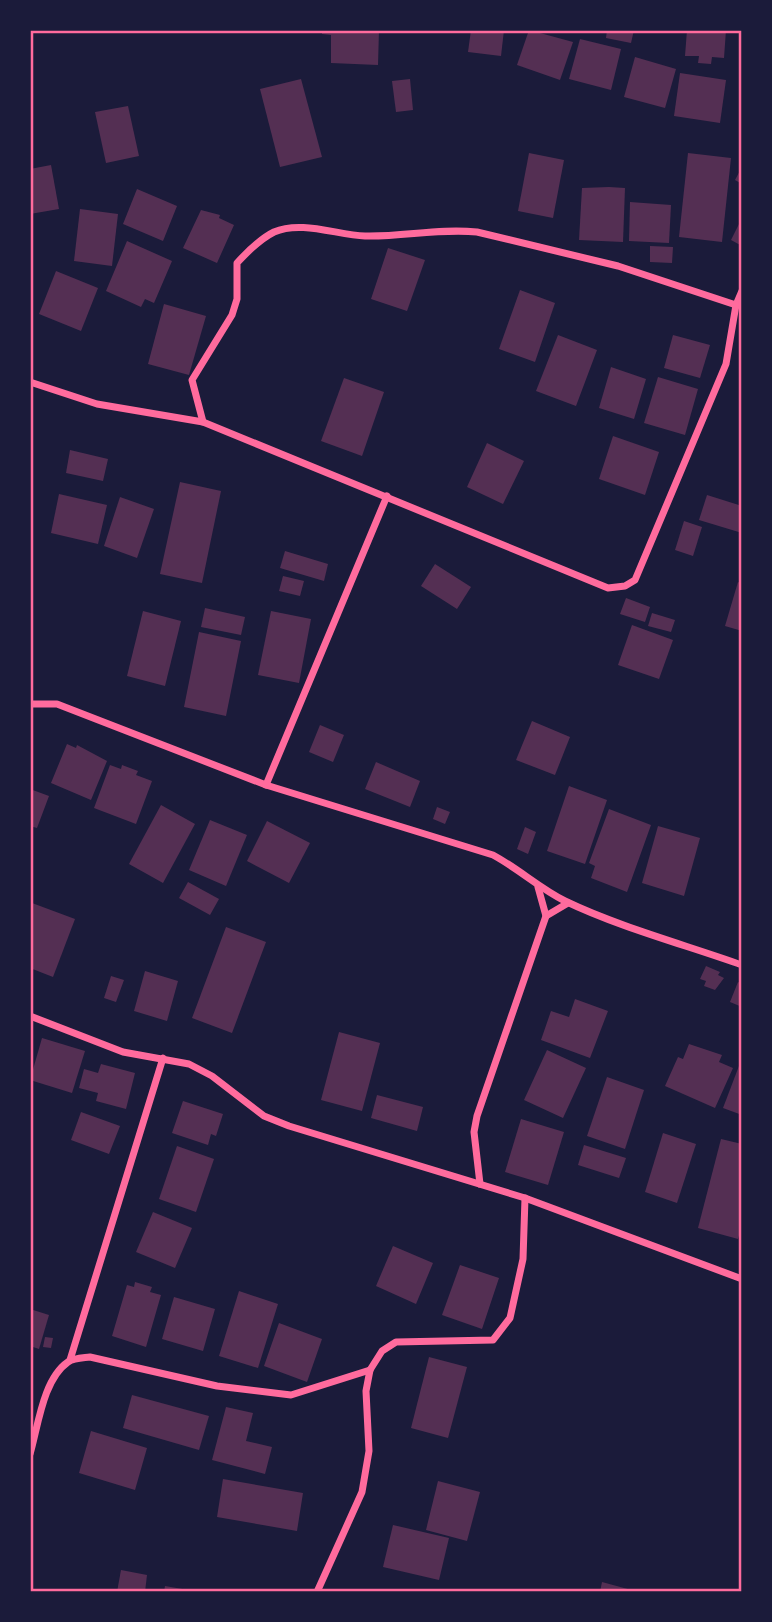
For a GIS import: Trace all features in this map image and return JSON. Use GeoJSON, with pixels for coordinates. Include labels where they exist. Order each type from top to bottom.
{"type":"FeatureCollection","features":[{"type":"Feature","properties":{"kind":"street"},"geometry":{"type":"LineString","coordinates":[[204,422],[192,380],[232,315],[237,299],[237,262],[250,248],[276,231],[302,228],[365,236],[453,229],[477,232],[618,266],[736,305]]}},
{"type":"Feature","properties":{"kind":"street"},"geometry":{"type":"LineString","coordinates":[[30,382],[97,404],[204,422],[608,588],[625,586],[635,580],[726,364],[736,305],[742,291]]}},
{"type":"Feature","properties":{"kind":"street"},"geometry":{"type":"LineString","coordinates":[[266,785],[387,496]]}},
{"type":"Feature","properties":{"kind":"street"},"geometry":{"type":"LineString","coordinates":[[30,704],[57,704],[102,719],[266,785],[493,855],[512,865],[538,887],[568,903],[742,965]]}},
{"type":"Feature","properties":{"kind":"street"},"geometry":{"type":"LineString","coordinates":[[480,1184],[474,1132],[477,1116],[546,916],[538,887]]}},
{"type":"Feature","properties":{"kind":"street"},"geometry":{"type":"LineString","coordinates":[[546,916],[568,903]]}},
{"type":"Feature","properties":{"kind":"street"},"geometry":{"type":"LineString","coordinates":[[30,1016],[123,1052],[189,1064],[212,1076],[264,1116],[525,1198],[742,1279]]}},
{"type":"Feature","properties":{"kind":"street"},"geometry":{"type":"LineString","coordinates":[[30,1454],[50,1387],[57,1372],[70,1360],[163,1058]]}},
{"type":"Feature","properties":{"kind":"street"},"geometry":{"type":"LineString","coordinates":[[317,1592],[362,1492],[369,1451],[366,1391],[370,1370],[382,1351],[396,1342],[493,1340],[510,1318],[523,1259],[525,1198]]}},
{"type":"Feature","properties":{"kind":"street"},"geometry":{"type":"LineString","coordinates":[[70,1360],[90,1357],[217,1385],[291,1395],[370,1370]]}},
{"type":"Feature","properties":{"kind":"building"},"geometry":{"type":"Polygon","coordinates":[[[322,30],[379,30],[378,65],[331,63],[331,35],[322,34],[322,30]]]}},
{"type":"Feature","properties":{"kind":"building"},"geometry":{"type":"Polygon","coordinates":[[[471,30],[504,30],[501,56],[468,52],[471,30]]]}},
{"type":"Feature","properties":{"kind":"building"},"geometry":{"type":"Polygon","coordinates":[[[529,30],[573,42],[560,80],[517,65],[529,30]]]}},
{"type":"Feature","properties":{"kind":"building"},"geometry":{"type":"Polygon","coordinates":[[[607,30],[634,30],[631,43],[606,38],[607,30]]]}},
{"type":"Feature","properties":{"kind":"building"},"geometry":{"type":"Polygon","coordinates":[[[687,30],[726,30],[724,58],[712,57],[711,64],[698,63],[699,56],[685,56],[687,30]]]}},
{"type":"Feature","properties":{"kind":"building"},"geometry":{"type":"Polygon","coordinates":[[[580,39],[621,49],[611,90],[569,79],[580,39]]]}},
{"type":"Feature","properties":{"kind":"building"},"geometry":{"type":"Polygon","coordinates":[[[635,57],[676,69],[665,108],[624,97],[635,57]]]}},
{"type":"Feature","properties":{"kind":"building"},"geometry":{"type":"Polygon","coordinates":[[[680,73],[726,80],[720,123],[674,116],[680,73]]]}},
{"type":"Feature","properties":{"kind":"building"},"geometry":{"type":"Polygon","coordinates":[[[301,79],[322,157],[280,167],[260,89],[301,79]]]}},
{"type":"Feature","properties":{"kind":"building"},"geometry":{"type":"Polygon","coordinates":[[[410,79],[413,110],[396,112],[392,81],[410,79]]]}},
{"type":"Feature","properties":{"kind":"building"},"geometry":{"type":"Polygon","coordinates":[[[128,106],[139,156],[106,163],[95,112],[128,106]]]}},
{"type":"Feature","properties":{"kind":"building"},"geometry":{"type":"Polygon","coordinates":[[[529,153],[564,160],[553,218],[518,211],[529,153]]]}},
{"type":"Feature","properties":{"kind":"building"},"geometry":{"type":"Polygon","coordinates":[[[688,153],[731,158],[722,242],[679,237],[688,153]]]}},
{"type":"Feature","properties":{"kind":"building"},"geometry":{"type":"Polygon","coordinates":[[[51,165],[59,209],[30,214],[30,169],[51,165]]]}},
{"type":"Feature","properties":{"kind":"building"},"geometry":{"type":"Polygon","coordinates":[[[742,167],[742,184],[735,180],[742,167]]]}},
{"type":"Feature","properties":{"kind":"building"},"geometry":{"type":"Polygon","coordinates":[[[582,188],[625,188],[623,242],[579,240],[582,188]]]}},
{"type":"Feature","properties":{"kind":"building"},"geometry":{"type":"Polygon","coordinates":[[[137,189],[177,206],[163,241],[123,224],[137,189]]]}},
{"type":"Feature","properties":{"kind":"building"},"geometry":{"type":"Polygon","coordinates":[[[630,202],[671,205],[669,243],[629,241],[630,202]]]}},
{"type":"Feature","properties":{"kind":"building"},"geometry":{"type":"Polygon","coordinates":[[[80,209],[118,214],[112,266],[74,261],[80,209]]]}},
{"type":"Feature","properties":{"kind":"building"},"geometry":{"type":"Polygon","coordinates":[[[201,210],[220,215],[219,218],[234,225],[217,263],[183,248],[201,210]]]}},
{"type":"Feature","properties":{"kind":"building"},"geometry":{"type":"Polygon","coordinates":[[[742,218],[742,246],[731,240],[742,218]]]}},
{"type":"Feature","properties":{"kind":"building"},"geometry":{"type":"Polygon","coordinates":[[[127,241],[172,261],[154,303],[145,299],[141,307],[106,291],[127,241]]]}},
{"type":"Feature","properties":{"kind":"building"},"geometry":{"type":"Polygon","coordinates":[[[650,246],[673,247],[672,263],[650,262],[650,246]]]}},
{"type":"Feature","properties":{"kind":"building"},"geometry":{"type":"Polygon","coordinates":[[[388,248],[425,260],[407,311],[371,299],[388,248]]]}},
{"type":"Feature","properties":{"kind":"building"},"geometry":{"type":"Polygon","coordinates":[[[56,271],[98,288],[81,331],[39,314],[56,271]]]}},
{"type":"Feature","properties":{"kind":"building"},"geometry":{"type":"Polygon","coordinates":[[[520,290],[555,303],[535,362],[499,349],[520,290]]]}},
{"type":"Feature","properties":{"kind":"building"},"geometry":{"type":"Polygon","coordinates":[[[164,304],[206,316],[189,375],[148,364],[164,304]]]}},
{"type":"Feature","properties":{"kind":"building"},"geometry":{"type":"Polygon","coordinates":[[[558,335],[597,350],[576,406],[536,391],[558,335]]]}},
{"type":"Feature","properties":{"kind":"building"},"geometry":{"type":"Polygon","coordinates":[[[673,335],[710,345],[700,378],[664,368],[673,335]]]}},
{"type":"Feature","properties":{"kind":"building"},"geometry":{"type":"Polygon","coordinates":[[[611,367],[646,379],[634,419],[599,408],[611,367]]]}},
{"type":"Feature","properties":{"kind":"building"},"geometry":{"type":"Polygon","coordinates":[[[658,377],[698,389],[685,435],[644,423],[658,377]]]}},
{"type":"Feature","properties":{"kind":"building"},"geometry":{"type":"Polygon","coordinates":[[[344,378],[384,392],[362,456],[321,441],[344,378]]]}},
{"type":"Feature","properties":{"kind":"building"},"geometry":{"type":"Polygon","coordinates":[[[613,436],[659,452],[645,495],[599,479],[613,436]]]}},
{"type":"Feature","properties":{"kind":"building"},"geometry":{"type":"Polygon","coordinates":[[[487,443],[524,461],[503,504],[467,487],[487,443]]]}},
{"type":"Feature","properties":{"kind":"building"},"geometry":{"type":"Polygon","coordinates":[[[70,450],[108,459],[103,481],[66,473],[70,450]]]}},
{"type":"Feature","properties":{"kind":"building"},"geometry":{"type":"Polygon","coordinates":[[[180,482],[221,491],[202,583],[160,574],[180,482]]]}},
{"type":"Feature","properties":{"kind":"building"},"geometry":{"type":"Polygon","coordinates":[[[59,494],[107,505],[98,544],[51,533],[59,494]]]}},
{"type":"Feature","properties":{"kind":"building"},"geometry":{"type":"Polygon","coordinates":[[[707,495],[742,506],[742,533],[699,520],[707,495]]]}},
{"type":"Feature","properties":{"kind":"building"},"geometry":{"type":"Polygon","coordinates":[[[120,497],[154,509],[137,558],[104,546],[120,497]]]}},
{"type":"Feature","properties":{"kind":"building"},"geometry":{"type":"Polygon","coordinates":[[[684,521],[702,527],[693,556],[675,550],[684,521]]]}},
{"type":"Feature","properties":{"kind":"building"},"geometry":{"type":"Polygon","coordinates":[[[285,551],[328,564],[324,581],[280,568],[285,551]]]}},
{"type":"Feature","properties":{"kind":"building"},"geometry":{"type":"Polygon","coordinates":[[[435,564],[471,587],[457,609],[421,586],[435,564]]]}},
{"type":"Feature","properties":{"kind":"building"},"geometry":{"type":"Polygon","coordinates":[[[283,576],[304,581],[300,596],[279,591],[283,576]]]}},
{"type":"Feature","properties":{"kind":"building"},"geometry":{"type":"Polygon","coordinates":[[[738,582],[742,584],[742,631],[725,626],[738,582]]]}},
{"type":"Feature","properties":{"kind":"building"},"geometry":{"type":"Polygon","coordinates":[[[626,598],[650,607],[645,622],[620,614],[626,598]]]}},
{"type":"Feature","properties":{"kind":"building"},"geometry":{"type":"Polygon","coordinates":[[[205,608],[245,617],[241,635],[201,627],[205,608]]]}},
{"type":"Feature","properties":{"kind":"building"},"geometry":{"type":"Polygon","coordinates":[[[143,611],[181,621],[165,686],[127,676],[143,611]]]}},
{"type":"Feature","properties":{"kind":"building"},"geometry":{"type":"Polygon","coordinates":[[[271,611],[311,619],[299,683],[258,675],[271,611]]]}},
{"type":"Feature","properties":{"kind":"building"},"geometry":{"type":"Polygon","coordinates":[[[652,613],[675,620],[671,632],[648,626],[652,613]]]}},
{"type":"Feature","properties":{"kind":"building"},"geometry":{"type":"Polygon","coordinates":[[[632,625],[673,640],[659,679],[618,665],[632,625]]]}},
{"type":"Feature","properties":{"kind":"building"},"geometry":{"type":"Polygon","coordinates":[[[199,632],[241,641],[226,716],[184,707],[199,632]]]}},
{"type":"Feature","properties":{"kind":"building"},"geometry":{"type":"Polygon","coordinates":[[[532,721],[570,737],[555,775],[516,760],[532,721]]]}},
{"type":"Feature","properties":{"kind":"building"},"geometry":{"type":"Polygon","coordinates":[[[320,725],[344,735],[333,762],[309,752],[320,725]]]}},
{"type":"Feature","properties":{"kind":"building"},"geometry":{"type":"Polygon","coordinates":[[[67,744],[76,748],[77,745],[107,761],[91,800],[51,783],[67,744]]]}},
{"type":"Feature","properties":{"kind":"building"},"geometry":{"type":"Polygon","coordinates":[[[376,762],[420,781],[410,807],[365,789],[376,762]]]}},
{"type":"Feature","properties":{"kind":"building"},"geometry":{"type":"Polygon","coordinates":[[[110,765],[121,769],[122,765],[138,771],[136,775],[152,781],[136,824],[94,808],[110,765]]]}},
{"type":"Feature","properties":{"kind":"building"},"geometry":{"type":"Polygon","coordinates":[[[569,786],[607,800],[585,864],[547,851],[569,786]]]}},
{"type":"Feature","properties":{"kind":"building"},"geometry":{"type":"Polygon","coordinates":[[[30,789],[49,796],[37,828],[30,826],[30,789]]]}},
{"type":"Feature","properties":{"kind":"building"},"geometry":{"type":"Polygon","coordinates":[[[161,805],[195,824],[163,883],[129,864],[161,805]]]}},
{"type":"Feature","properties":{"kind":"building"},"geometry":{"type":"Polygon","coordinates":[[[437,807],[450,812],[445,824],[433,819],[437,807]]]}},
{"type":"Feature","properties":{"kind":"building"},"geometry":{"type":"Polygon","coordinates":[[[609,809],[651,825],[627,892],[591,878],[595,866],[589,863],[609,809]]]}},
{"type":"Feature","properties":{"kind":"building"},"geometry":{"type":"Polygon","coordinates":[[[210,820],[247,835],[226,886],[189,870],[210,820]]]}},
{"type":"Feature","properties":{"kind":"building"},"geometry":{"type":"Polygon","coordinates":[[[267,821],[310,843],[289,883],[247,861],[267,821]]]}},
{"type":"Feature","properties":{"kind":"building"},"geometry":{"type":"Polygon","coordinates":[[[658,826],[700,838],[684,896],[642,883],[658,826]]]}},
{"type":"Feature","properties":{"kind":"building"},"geometry":{"type":"Polygon","coordinates":[[[525,827],[536,832],[528,854],[517,849],[525,827]]]}},
{"type":"Feature","properties":{"kind":"building"},"geometry":{"type":"Polygon","coordinates":[[[188,882],[219,899],[210,915],[179,898],[188,882]]]}},
{"type":"Feature","properties":{"kind":"building"},"geometry":{"type":"Polygon","coordinates":[[[32,903],[75,919],[53,977],[30,968],[32,903]]]}},
{"type":"Feature","properties":{"kind":"building"},"geometry":{"type":"Polygon","coordinates":[[[226,927],[266,942],[232,1033],[192,1018],[226,927]]]}},
{"type":"Feature","properties":{"kind":"building"},"geometry":{"type":"Polygon","coordinates":[[[706,966],[720,972],[718,975],[724,978],[715,990],[704,986],[706,981],[700,979],[706,966]]]}},
{"type":"Feature","properties":{"kind":"building"},"geometry":{"type":"Polygon","coordinates":[[[145,971],[178,981],[167,1021],[134,1011],[145,971]]]}},
{"type":"Feature","properties":{"kind":"building"},"geometry":{"type":"Polygon","coordinates":[[[111,976],[124,980],[116,1002],[104,998],[111,976]]]}},
{"type":"Feature","properties":{"kind":"building"},"geometry":{"type":"Polygon","coordinates":[[[738,982],[742,984],[742,1007],[730,1002],[738,982]]]}},
{"type":"Feature","properties":{"kind":"building"},"geometry":{"type":"Polygon","coordinates":[[[575,999],[608,1011],[590,1058],[541,1040],[551,1011],[569,1017],[575,999]]]}},
{"type":"Feature","properties":{"kind":"building"},"geometry":{"type":"Polygon","coordinates":[[[339,1032],[380,1043],[362,1111],[321,1100],[339,1032]]]}},
{"type":"Feature","properties":{"kind":"building"},"geometry":{"type":"Polygon","coordinates":[[[42,1038],[85,1051],[72,1093],[30,1080],[42,1038]]]}},
{"type":"Feature","properties":{"kind":"building"},"geometry":{"type":"Polygon","coordinates":[[[689,1044],[722,1055],[719,1062],[733,1068],[715,1108],[665,1086],[678,1057],[683,1059],[689,1044]]]}},
{"type":"Feature","properties":{"kind":"building"},"geometry":{"type":"Polygon","coordinates":[[[547,1050],[586,1068],[563,1118],[524,1100],[547,1050]]]}},
{"type":"Feature","properties":{"kind":"building"},"geometry":{"type":"Polygon","coordinates":[[[742,1058],[742,1115],[723,1108],[742,1058]]]}},
{"type":"Feature","properties":{"kind":"building"},"geometry":{"type":"Polygon","coordinates":[[[101,1064],[135,1073],[126,1109],[96,1101],[98,1093],[79,1088],[84,1069],[98,1073],[101,1064]]]}},
{"type":"Feature","properties":{"kind":"building"},"geometry":{"type":"Polygon","coordinates":[[[607,1077],[644,1090],[625,1149],[587,1136],[607,1077]]]}},
{"type":"Feature","properties":{"kind":"building"},"geometry":{"type":"Polygon","coordinates":[[[377,1095],[423,1107],[417,1131],[371,1118],[377,1095]]]}},
{"type":"Feature","properties":{"kind":"building"},"geometry":{"type":"Polygon","coordinates":[[[183,1101],[223,1114],[216,1136],[211,1134],[208,1145],[172,1133],[183,1101]]]}},
{"type":"Feature","properties":{"kind":"building"},"geometry":{"type":"Polygon","coordinates":[[[81,1112],[120,1126],[109,1154],[71,1140],[81,1112]]]}},
{"type":"Feature","properties":{"kind":"building"},"geometry":{"type":"Polygon","coordinates":[[[521,1119],[564,1132],[548,1185],[505,1172],[521,1119]]]}},
{"type":"Feature","properties":{"kind":"building"},"geometry":{"type":"Polygon","coordinates":[[[663,1133],[696,1144],[677,1203],[645,1192],[663,1133]]]}},
{"type":"Feature","properties":{"kind":"building"},"geometry":{"type":"Polygon","coordinates":[[[721,1139],[742,1144],[742,1224],[738,1239],[698,1228],[721,1139]]]}},
{"type":"Feature","properties":{"kind":"building"},"geometry":{"type":"Polygon","coordinates":[[[584,1145],[626,1158],[619,1178],[578,1165],[584,1145]]]}},
{"type":"Feature","properties":{"kind":"building"},"geometry":{"type":"Polygon","coordinates":[[[177,1146],[214,1159],[196,1212],[159,1199],[177,1146]]]}},
{"type":"Feature","properties":{"kind":"building"},"geometry":{"type":"Polygon","coordinates":[[[153,1212],[192,1228],[175,1268],[136,1252],[153,1212]]]}},
{"type":"Feature","properties":{"kind":"building"},"geometry":{"type":"Polygon","coordinates":[[[393,1246],[433,1263],[416,1304],[376,1286],[393,1246]]]}},
{"type":"Feature","properties":{"kind":"building"},"geometry":{"type":"Polygon","coordinates":[[[460,1265],[499,1278],[482,1329],[442,1315],[460,1265]]]}},
{"type":"Feature","properties":{"kind":"building"},"geometry":{"type":"Polygon","coordinates":[[[135,1282],[152,1287],[150,1292],[161,1295],[146,1347],[112,1336],[127,1285],[134,1287],[135,1282]]]}},
{"type":"Feature","properties":{"kind":"building"},"geometry":{"type":"Polygon","coordinates":[[[239,1291],[278,1304],[258,1368],[219,1356],[239,1291]]]}},
{"type":"Feature","properties":{"kind":"building"},"geometry":{"type":"Polygon","coordinates":[[[174,1297],[215,1309],[203,1351],[162,1339],[174,1297]]]}},
{"type":"Feature","properties":{"kind":"building"},"geometry":{"type":"Polygon","coordinates":[[[30,1309],[49,1315],[39,1349],[30,1346],[30,1309]]]}},
{"type":"Feature","properties":{"kind":"building"},"geometry":{"type":"Polygon","coordinates":[[[279,1323],[322,1339],[307,1382],[264,1366],[279,1323]]]}},
{"type":"Feature","properties":{"kind":"building"},"geometry":{"type":"Polygon","coordinates":[[[45,1337],[53,1338],[51,1348],[43,1347],[45,1337]]]}},
{"type":"Feature","properties":{"kind":"building"},"geometry":{"type":"Polygon","coordinates":[[[429,1357],[467,1367],[448,1438],[411,1428],[429,1357]]]}},
{"type":"Feature","properties":{"kind":"building"},"geometry":{"type":"Polygon","coordinates":[[[132,1395],[209,1416],[199,1450],[123,1428],[132,1395]]]}},
{"type":"Feature","properties":{"kind":"building"},"geometry":{"type":"Polygon","coordinates":[[[226,1407],[253,1413],[246,1441],[272,1447],[265,1474],[212,1460],[226,1407]]]}},
{"type":"Feature","properties":{"kind":"building"},"geometry":{"type":"Polygon","coordinates":[[[91,1431],[147,1448],[135,1490],[79,1473],[91,1431]]]}},
{"type":"Feature","properties":{"kind":"building"},"geometry":{"type":"Polygon","coordinates":[[[223,1479],[303,1493],[297,1531],[217,1517],[223,1479]]]}},
{"type":"Feature","properties":{"kind":"building"},"geometry":{"type":"Polygon","coordinates":[[[438,1481],[480,1492],[467,1541],[426,1530],[438,1481]]]}},
{"type":"Feature","properties":{"kind":"building"},"geometry":{"type":"Polygon","coordinates":[[[393,1525],[449,1538],[439,1580],[383,1567],[393,1525]]]}},
{"type":"Feature","properties":{"kind":"building"},"geometry":{"type":"Polygon","coordinates":[[[121,1570],[147,1575],[145,1592],[117,1592],[121,1570]]]}},
{"type":"Feature","properties":{"kind":"building"},"geometry":{"type":"Polygon","coordinates":[[[602,1582],[635,1591],[635,1592],[600,1592],[602,1582]]]}},
{"type":"Feature","properties":{"kind":"building"},"geometry":{"type":"Polygon","coordinates":[[[165,1586],[194,1591],[194,1592],[164,1592],[165,1586]]]}}]}
